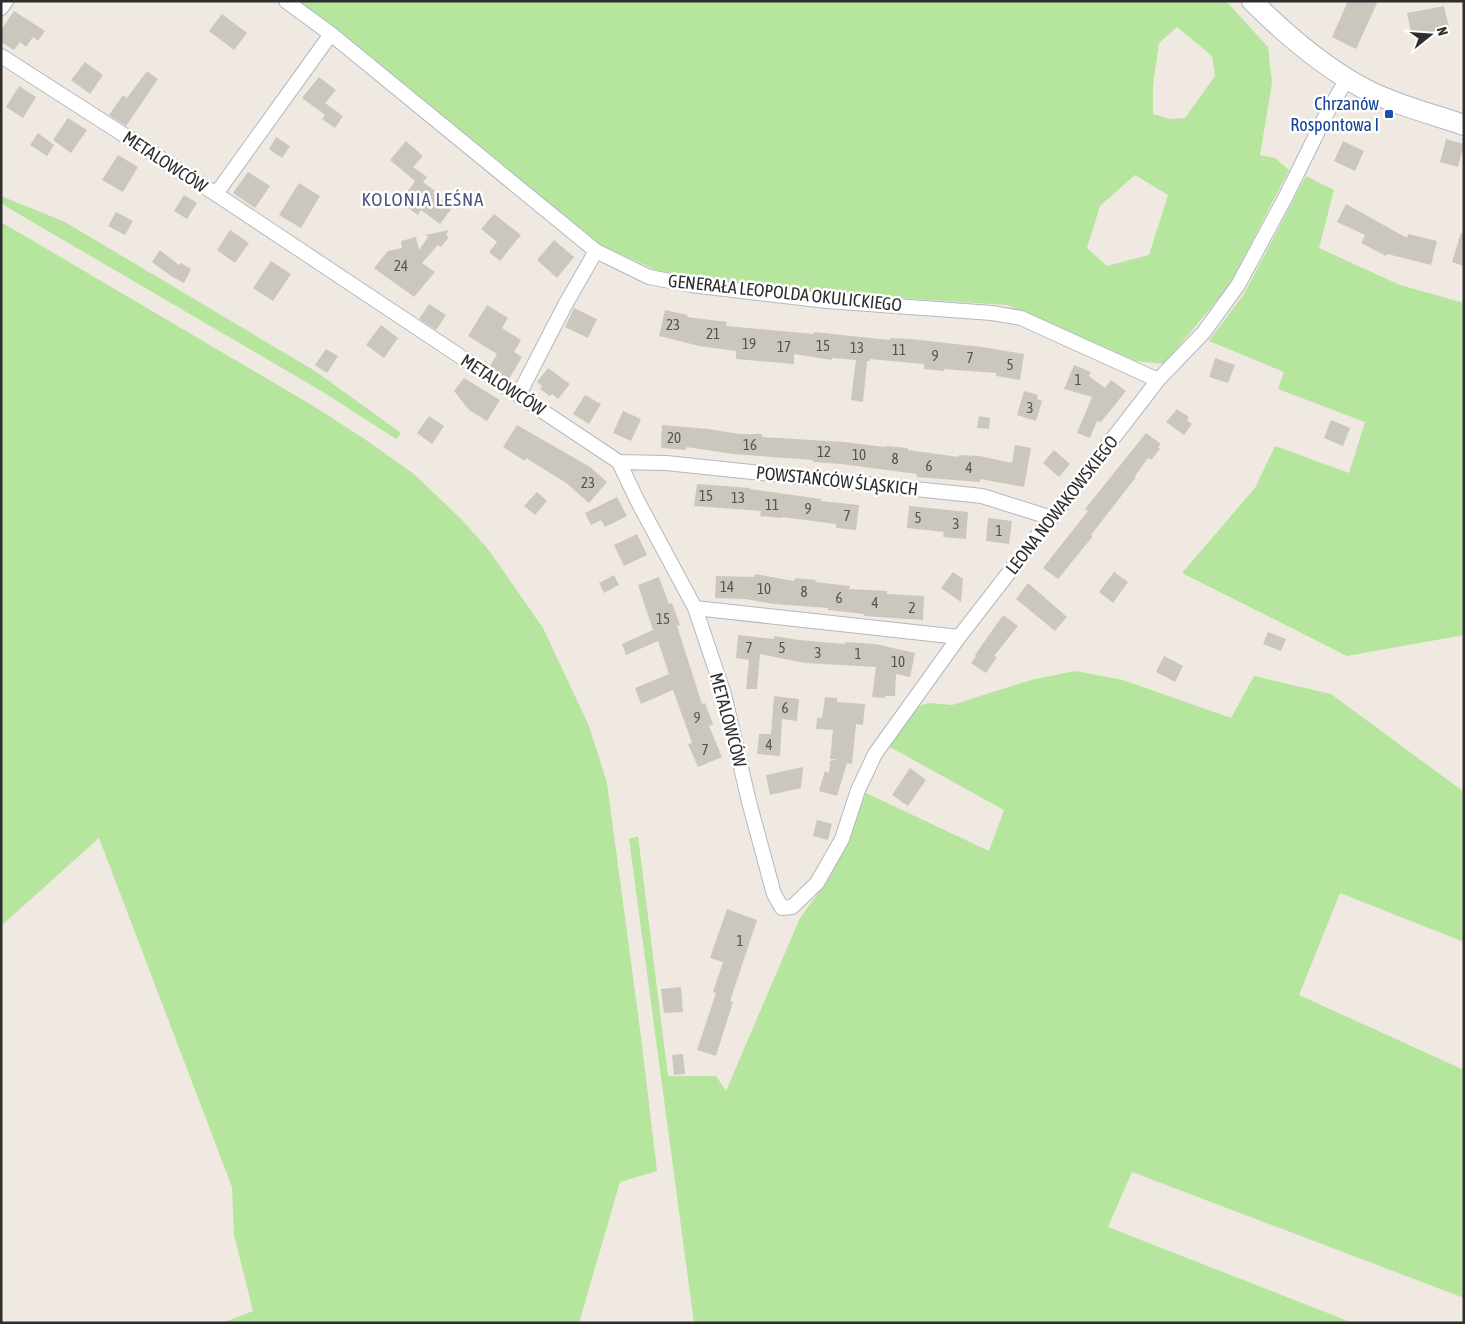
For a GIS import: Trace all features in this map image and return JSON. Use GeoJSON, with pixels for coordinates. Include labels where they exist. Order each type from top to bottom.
{"type":"FeatureCollection","features":[{"type":"Feature","properties":{"kind":"street"},"geometry":{"type":"LineString","coordinates":[[1,8],[6,1]]}},
{"type":"Feature","properties":{"kind":"street","name":"GENERAŁA LEOPOLDA OKULICKIEGO"},"geometry":{"type":"LineString","coordinates":[[286,1],[331,34],[596,251],[649,277],[691,285],[827,301],[992,313],[1021,318],[1158,380]]}},
{"type":"Feature","properties":{"kind":"street"},"geometry":{"type":"LineString","coordinates":[[1252,1],[1309,53],[1347,79],[1383,96],[1464,125]]}},
{"type":"Feature","properties":{"kind":"street"},"geometry":{"type":"LineString","coordinates":[[216,194],[331,34]]}},
{"type":"Feature","properties":{"kind":"street","name":"METALOWCÓW"},"geometry":{"type":"LineString","coordinates":[[1,56],[216,194],[619,462],[637,500],[695,608],[724,694],[749,802],[774,894]]}},
{"type":"Feature","properties":{"kind":"street","name":"LEONA NOWAKOWSKIEGO"},"geometry":{"type":"LineString","coordinates":[[774,894],[782,908],[792,907],[817,883],[842,839],[858,790],[875,754],[959,637],[1158,380],[1204,332],[1238,285],[1285,198],[1328,111],[1347,79]]}},
{"type":"Feature","properties":{"kind":"street"},"geometry":{"type":"LineString","coordinates":[[519,394],[565,305],[596,251]]}},
{"type":"Feature","properties":{"kind":"street","name":"POWSTAŃCÓW ŚLĄSKICH"},"geometry":{"type":"LineString","coordinates":[[619,462],[666,463],[982,496],[1052,518]]}},
{"type":"Feature","properties":{"kind":"street"},"geometry":{"type":"LineString","coordinates":[[695,608],[959,637]]}},
{"type":"Feature","properties":{"kind":"green space"},"geometry":{"type":"Polygon","coordinates":[[[295,1],[1226,1],[1268,47],[1272,83],[1260,155],[1275,158],[1289,170],[1229,286],[1164,364],[1136,361],[1007,305],[821,293],[660,272],[599,244],[295,1]],[[1177,27],[1159,43],[1153,85],[1153,114],[1170,119],[1185,118],[1215,76],[1212,56],[1177,27]],[[1135,175],[1100,206],[1087,248],[1107,266],[1149,255],[1168,195],[1135,175]]]}},
{"type":"Feature","properties":{"kind":"green space"},"geometry":{"type":"Polygon","coordinates":[[[1306,176],[1334,190],[1319,248],[1400,285],[1464,303],[1464,635],[1347,656],[1182,573],[1255,488],[1275,446],[1349,473],[1365,422],[1278,389],[1284,372],[1209,341],[1244,294],[1306,176]]]}},
{"type":"Feature","properties":{"kind":"green space"},"geometry":{"type":"Polygon","coordinates":[[[1,196],[65,222],[315,371],[401,433],[396,439],[323,392],[12,210],[1,203],[1,196]]]}},
{"type":"Feature","properties":{"kind":"green space"},"geometry":{"type":"Polygon","coordinates":[[[1,222],[315,407],[414,474],[462,520],[488,549],[543,628],[589,726],[607,783],[657,1171],[620,1182],[579,1323],[222,1323],[253,1311],[234,1235],[232,1187],[99,838],[1,926],[1,222]]]}},
{"type":"Feature","properties":{"kind":"green space"},"geometry":{"type":"Polygon","coordinates":[[[1075,671],[1123,680],[1231,718],[1254,676],[1331,694],[1464,792],[1464,942],[1340,893],[1299,995],[1464,1070],[1464,1298],[1132,1172],[1108,1227],[1353,1323],[694,1323],[629,839],[638,836],[668,1076],[716,1076],[726,1091],[800,918],[822,888],[866,793],[989,851],[1004,810],[888,746],[917,706],[929,703],[952,705],[1031,680],[1075,671]]]}},
{"type":"Feature","properties":{"kind":"building"},"geometry":{"type":"Polygon","coordinates":[[[1348,1],[1378,1],[1356,49],[1332,37],[1348,1]]]}},
{"type":"Feature","properties":{"kind":"building"},"geometry":{"type":"Polygon","coordinates":[[[1444,6],[1449,28],[1412,36],[1407,13],[1444,6]]]}},
{"type":"Feature","properties":{"kind":"building"},"geometry":{"type":"Polygon","coordinates":[[[14,11],[45,31],[38,41],[33,37],[26,47],[20,42],[14,50],[1,42],[1,30],[14,11]]]}},
{"type":"Feature","properties":{"kind":"building"},"geometry":{"type":"Polygon","coordinates":[[[222,14],[247,33],[234,50],[209,31],[222,14]]]}},
{"type":"Feature","properties":{"kind":"building"},"geometry":{"type":"Polygon","coordinates":[[[85,62],[103,75],[90,94],[71,80],[85,62]]]}},
{"type":"Feature","properties":{"kind":"building"},"geometry":{"type":"Polygon","coordinates":[[[147,71],[158,79],[126,126],[109,115],[123,95],[127,98],[147,71]]]}},
{"type":"Feature","properties":{"kind":"building"},"geometry":{"type":"Polygon","coordinates":[[[319,77],[336,90],[325,103],[343,116],[335,128],[322,119],[325,115],[302,98],[319,77]]]}},
{"type":"Feature","properties":{"kind":"building"},"geometry":{"type":"Polygon","coordinates":[[[19,86],[36,97],[23,118],[6,107],[19,86]]]}},
{"type":"Feature","properties":{"kind":"building"},"geometry":{"type":"Polygon","coordinates":[[[68,118],[87,130],[71,153],[53,140],[68,118]]]}},
{"type":"Feature","properties":{"kind":"building"},"geometry":{"type":"Polygon","coordinates":[[[38,133],[54,145],[47,156],[30,145],[38,133]]]}},
{"type":"Feature","properties":{"kind":"building"},"geometry":{"type":"Polygon","coordinates":[[[276,137],[290,146],[282,158],[269,149],[276,137]]]}},
{"type":"Feature","properties":{"kind":"building"},"geometry":{"type":"Polygon","coordinates":[[[1446,139],[1464,144],[1458,167],[1440,162],[1446,139]]]}},
{"type":"Feature","properties":{"kind":"building"},"geometry":{"type":"Polygon","coordinates":[[[406,141],[423,156],[413,167],[427,177],[423,182],[435,191],[433,193],[452,208],[440,224],[421,210],[418,215],[400,202],[415,181],[390,160],[406,141]]]}},
{"type":"Feature","properties":{"kind":"building"},"geometry":{"type":"Polygon","coordinates":[[[1343,141],[1364,151],[1355,171],[1334,161],[1343,141]]]}},
{"type":"Feature","properties":{"kind":"building"},"geometry":{"type":"Polygon","coordinates":[[[118,155],[138,167],[123,192],[102,180],[118,155]]]}},
{"type":"Feature","properties":{"kind":"building"},"geometry":{"type":"Polygon","coordinates":[[[248,172],[270,186],[255,208],[233,193],[248,172]]]}},
{"type":"Feature","properties":{"kind":"building"},"geometry":{"type":"Polygon","coordinates":[[[299,183],[320,196],[301,228],[279,215],[299,183]]]}},
{"type":"Feature","properties":{"kind":"building"},"geometry":{"type":"Polygon","coordinates":[[[184,195],[197,203],[187,219],[174,211],[184,195]]]}},
{"type":"Feature","properties":{"kind":"building"},"geometry":{"type":"Polygon","coordinates":[[[1346,204],[1407,238],[1408,234],[1437,241],[1431,265],[1387,254],[1386,256],[1361,243],[1365,235],[1337,222],[1346,204]]]}},
{"type":"Feature","properties":{"kind":"building"},"geometry":{"type":"Polygon","coordinates":[[[116,212],[133,221],[125,235],[108,226],[116,212]]]}},
{"type":"Feature","properties":{"kind":"building"},"geometry":{"type":"Polygon","coordinates":[[[494,214],[521,235],[500,261],[489,252],[497,242],[481,229],[494,214]]]}},
{"type":"Feature","properties":{"kind":"building"},"geometry":{"type":"Polygon","coordinates":[[[230,230],[249,243],[235,263],[217,250],[230,230]]]}},
{"type":"Feature","properties":{"kind":"building"},"geometry":{"type":"Polygon","coordinates":[[[449,230],[446,235],[449,237],[441,247],[438,245],[422,263],[435,272],[414,297],[374,268],[388,251],[402,248],[401,241],[416,237],[419,250],[428,237],[425,235],[449,230]]]}},
{"type":"Feature","properties":{"kind":"building"},"geometry":{"type":"Polygon","coordinates":[[[1461,233],[1464,233],[1464,266],[1452,262],[1461,233]]]}},
{"type":"Feature","properties":{"kind":"building"},"geometry":{"type":"Polygon","coordinates":[[[554,240],[574,257],[557,278],[537,260],[554,240]]]}},
{"type":"Feature","properties":{"kind":"building"},"geometry":{"type":"Polygon","coordinates":[[[160,250],[179,265],[181,263],[191,269],[184,283],[152,262],[160,250]]]}},
{"type":"Feature","properties":{"kind":"building"},"geometry":{"type":"Polygon","coordinates":[[[271,261],[291,274],[273,301],[253,288],[271,261]]]}},
{"type":"Feature","properties":{"kind":"building"},"geometry":{"type":"Polygon","coordinates":[[[429,304],[446,315],[436,330],[419,319],[429,304]]]}},
{"type":"Feature","properties":{"kind":"building"},"geometry":{"type":"Polygon","coordinates":[[[487,305],[508,318],[502,328],[521,340],[514,352],[522,357],[509,379],[490,366],[497,354],[468,336],[487,305]]]}},
{"type":"Feature","properties":{"kind":"building"},"geometry":{"type":"Polygon","coordinates":[[[574,308],[597,319],[588,338],[565,327],[574,308]]]}},
{"type":"Feature","properties":{"kind":"building"},"geometry":{"type":"Polygon","coordinates":[[[665,310],[688,315],[687,317],[727,322],[726,326],[814,334],[814,332],[890,340],[890,338],[911,339],[1024,354],[1020,380],[996,376],[996,373],[924,369],[924,364],[870,359],[870,361],[867,361],[863,402],[851,400],[856,360],[832,358],[832,360],[794,354],[794,364],[736,359],[736,351],[699,346],[659,336],[665,310]]]}},
{"type":"Feature","properties":{"kind":"building"},"geometry":{"type":"Polygon","coordinates":[[[381,325],[398,338],[384,358],[366,345],[381,325]]]}},
{"type":"Feature","properties":{"kind":"building"},"geometry":{"type":"Polygon","coordinates":[[[326,349],[338,356],[327,373],[315,365],[326,349]]]}},
{"type":"Feature","properties":{"kind":"building"},"geometry":{"type":"Polygon","coordinates":[[[1215,358],[1235,365],[1228,383],[1209,377],[1215,358]]]}},
{"type":"Feature","properties":{"kind":"building"},"geometry":{"type":"Polygon","coordinates":[[[1074,365],[1091,372],[1089,376],[1105,388],[1111,380],[1126,391],[1101,422],[1097,421],[1090,438],[1077,433],[1092,397],[1064,389],[1074,365]]]}},
{"type":"Feature","properties":{"kind":"building"},"geometry":{"type":"Polygon","coordinates":[[[548,368],[570,384],[558,399],[540,389],[542,386],[537,382],[548,368]]]}},
{"type":"Feature","properties":{"kind":"building"},"geometry":{"type":"Polygon","coordinates":[[[464,378],[500,400],[487,421],[469,410],[454,391],[464,378]]]}},
{"type":"Feature","properties":{"kind":"building"},"geometry":{"type":"Polygon","coordinates":[[[1024,391],[1038,395],[1037,399],[1042,401],[1036,421],[1017,415],[1024,391]]]}},
{"type":"Feature","properties":{"kind":"building"},"geometry":{"type":"Polygon","coordinates":[[[585,395],[601,404],[589,424],[573,414],[585,395]]]}},
{"type":"Feature","properties":{"kind":"building"},"geometry":{"type":"Polygon","coordinates":[[[1177,409],[1189,417],[1187,420],[1192,424],[1184,435],[1166,422],[1177,409]]]}},
{"type":"Feature","properties":{"kind":"building"},"geometry":{"type":"Polygon","coordinates":[[[623,411],[641,419],[631,441],[613,433],[623,411]]]}},
{"type":"Feature","properties":{"kind":"building"},"geometry":{"type":"Polygon","coordinates":[[[429,416],[444,426],[432,444],[417,433],[429,416]]]}},
{"type":"Feature","properties":{"kind":"building"},"geometry":{"type":"Polygon","coordinates":[[[979,416],[990,418],[989,429],[977,428],[979,416]]]}},
{"type":"Feature","properties":{"kind":"building"},"geometry":{"type":"Polygon","coordinates":[[[1331,420],[1350,428],[1343,446],[1324,438],[1331,420]]]}},
{"type":"Feature","properties":{"kind":"building"},"geometry":{"type":"Polygon","coordinates":[[[517,425],[590,467],[607,482],[589,503],[566,483],[526,458],[525,461],[503,447],[517,425]]]}},
{"type":"Feature","properties":{"kind":"building"},"geometry":{"type":"Polygon","coordinates":[[[662,425],[740,434],[762,434],[762,437],[908,448],[908,450],[959,457],[959,455],[980,456],[1012,463],[1015,445],[1031,448],[1024,487],[980,479],[980,482],[916,477],[917,474],[813,462],[813,460],[733,454],[686,447],[686,450],[661,448],[662,425]]]}},
{"type":"Feature","properties":{"kind":"building"},"geometry":{"type":"Polygon","coordinates":[[[1146,433],[1161,444],[1158,447],[1160,449],[1151,460],[1148,458],[1136,477],[1091,535],[1093,536],[1058,579],[1043,568],[1088,511],[1085,509],[1146,433]]]}},
{"type":"Feature","properties":{"kind":"building"},"geometry":{"type":"Polygon","coordinates":[[[1054,450],[1070,464],[1059,477],[1043,463],[1054,450]]]}},
{"type":"Feature","properties":{"kind":"building"},"geometry":{"type":"Polygon","coordinates":[[[697,484],[750,488],[821,499],[821,501],[859,505],[856,530],[836,528],[836,524],[760,516],[761,511],[694,506],[697,484]]]}},
{"type":"Feature","properties":{"kind":"building"},"geometry":{"type":"Polygon","coordinates":[[[537,492],[547,501],[535,515],[524,506],[537,492]]]}},
{"type":"Feature","properties":{"kind":"building"},"geometry":{"type":"Polygon","coordinates":[[[617,497],[627,516],[605,527],[601,520],[591,525],[585,513],[617,497]]]}},
{"type":"Feature","properties":{"kind":"building"},"geometry":{"type":"Polygon","coordinates":[[[909,506],[968,512],[966,539],[943,537],[944,532],[907,528],[909,506]]]}},
{"type":"Feature","properties":{"kind":"building"},"geometry":{"type":"Polygon","coordinates":[[[988,518],[1012,521],[1009,544],[986,541],[988,518]]]}},
{"type":"Feature","properties":{"kind":"building"},"geometry":{"type":"Polygon","coordinates":[[[637,534],[647,555],[624,566],[614,545],[637,534]]]}},
{"type":"Feature","properties":{"kind":"building"},"geometry":{"type":"Polygon","coordinates":[[[953,572],[963,579],[961,602],[941,588],[953,572]]]}},
{"type":"Feature","properties":{"kind":"building"},"geometry":{"type":"Polygon","coordinates":[[[1114,572],[1128,582],[1113,603],[1099,592],[1114,572]]]}},
{"type":"Feature","properties":{"kind":"building"},"geometry":{"type":"Polygon","coordinates":[[[755,574],[794,581],[795,578],[816,580],[815,582],[850,586],[849,589],[887,591],[887,594],[924,596],[923,620],[864,616],[864,614],[828,610],[828,608],[774,604],[745,599],[715,598],[716,576],[754,577],[755,574]]]}},
{"type":"Feature","properties":{"kind":"building"},"geometry":{"type":"Polygon","coordinates":[[[614,575],[619,585],[604,593],[599,583],[614,575]]]}},
{"type":"Feature","properties":{"kind":"building"},"geometry":{"type":"Polygon","coordinates":[[[659,577],[669,604],[672,603],[680,625],[677,626],[702,704],[705,703],[713,724],[709,726],[722,757],[698,767],[688,744],[692,743],[673,690],[641,704],[635,688],[669,674],[658,641],[626,655],[622,644],[653,630],[638,585],[659,577]]]}},
{"type":"Feature","properties":{"kind":"building"},"geometry":{"type":"Polygon","coordinates":[[[1028,583],[1067,617],[1055,631],[1016,599],[1028,583]]]}},
{"type":"Feature","properties":{"kind":"building"},"geometry":{"type":"Polygon","coordinates":[[[1003,615],[1018,626],[994,656],[997,657],[986,673],[971,663],[1003,615]]]}},
{"type":"Feature","properties":{"kind":"building"},"geometry":{"type":"Polygon","coordinates":[[[1268,632],[1286,639],[1281,651],[1263,644],[1268,632]]]}},
{"type":"Feature","properties":{"kind":"building"},"geometry":{"type":"Polygon","coordinates":[[[738,635],[774,639],[774,636],[845,644],[845,642],[875,644],[915,653],[910,677],[896,674],[895,696],[885,696],[885,698],[872,697],[876,667],[805,663],[760,654],[757,689],[746,689],[749,660],[736,658],[738,635]]]}},
{"type":"Feature","properties":{"kind":"building"},"geometry":{"type":"Polygon","coordinates":[[[1164,656],[1183,666],[1175,682],[1156,672],[1164,656]]]}},
{"type":"Feature","properties":{"kind":"building"},"geometry":{"type":"Polygon","coordinates":[[[774,696],[799,699],[797,721],[782,719],[780,756],[757,754],[759,734],[771,734],[774,696]]]}},
{"type":"Feature","properties":{"kind":"building"},"geometry":{"type":"Polygon","coordinates":[[[825,697],[837,698],[837,702],[865,704],[863,725],[856,724],[852,764],[847,763],[837,796],[819,791],[825,771],[829,773],[830,761],[837,759],[830,759],[833,730],[816,729],[817,718],[822,718],[825,697]]]}},
{"type":"Feature","properties":{"kind":"building"},"geometry":{"type":"Polygon","coordinates":[[[803,767],[801,788],[770,795],[766,775],[803,767]]]}},
{"type":"Feature","properties":{"kind":"building"},"geometry":{"type":"Polygon","coordinates":[[[910,768],[926,780],[908,806],[892,795],[910,768]]]}},
{"type":"Feature","properties":{"kind":"building"},"geometry":{"type":"Polygon","coordinates":[[[817,820],[832,824],[828,840],[813,836],[817,820]]]}},
{"type":"Feature","properties":{"kind":"building"},"geometry":{"type":"Polygon","coordinates":[[[727,909],[757,920],[730,1001],[733,1002],[716,1056],[697,1050],[716,993],[713,992],[723,962],[710,958],[727,909]]]}},
{"type":"Feature","properties":{"kind":"building"},"geometry":{"type":"Polygon","coordinates":[[[681,987],[683,1012],[664,1013],[661,989],[681,987]]]}},
{"type":"Feature","properties":{"kind":"building"},"geometry":{"type":"Polygon","coordinates":[[[683,1054],[685,1074],[674,1075],[672,1055],[683,1054]]]}},
{"type":"Feature","properties":{"kind":"place","name":"Chrzanów Rospontowa I"},"geometry":{"type":"Point","coordinates":[1389,114]}},
{"type":"Feature","properties":{"kind":"district","name":"KOLONIA LEŚNA"},"geometry":{"type":"Point","coordinates":[423,199]}}]}
